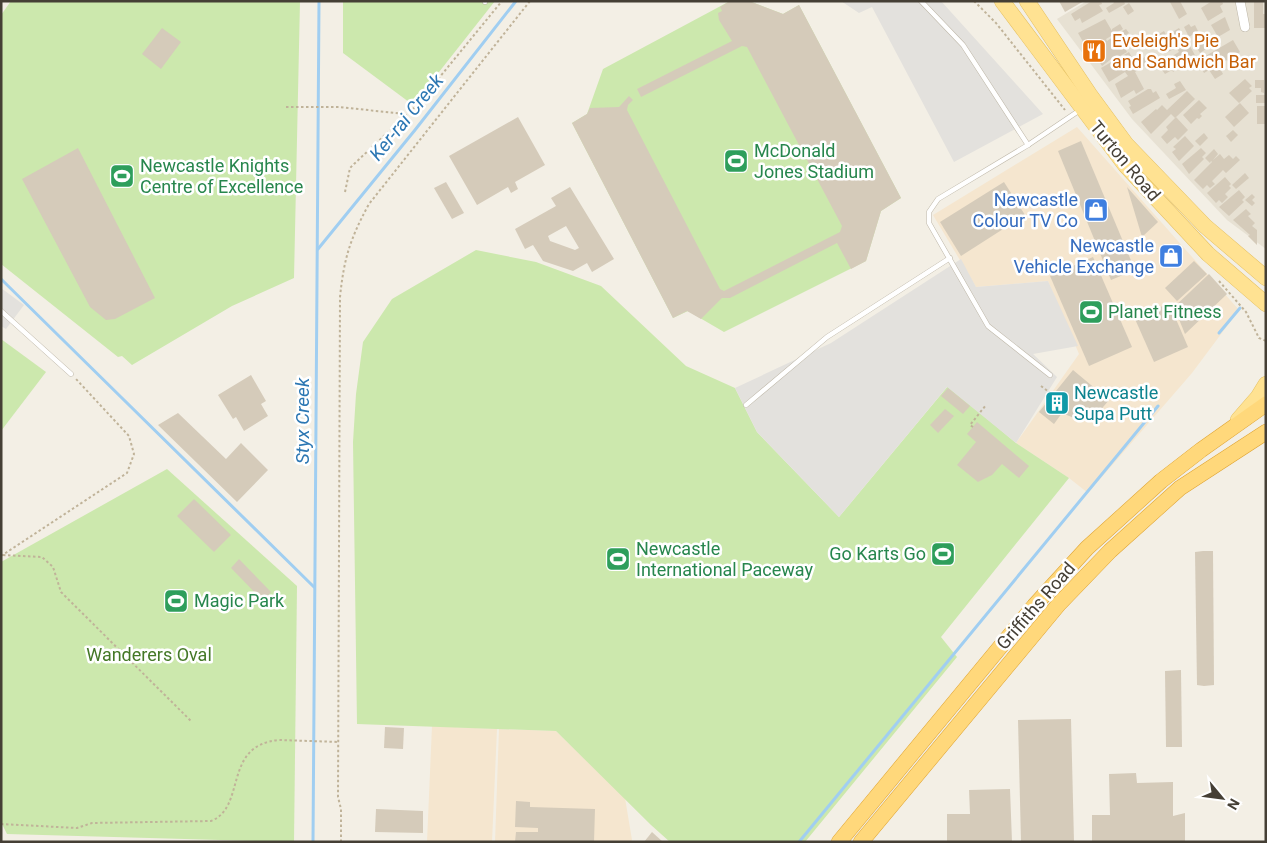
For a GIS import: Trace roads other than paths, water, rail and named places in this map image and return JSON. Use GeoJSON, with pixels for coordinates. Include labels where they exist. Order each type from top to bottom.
{"type":"FeatureCollection","features":[{"type":"Feature","properties":{"kind":"highway","name":"Griffiths Road"},"geometry":{"type":"LineString","coordinates":[[839,842],[1034,606],[1087,548],[1161,481],[1266,404]]}},
{"type":"Feature","properties":{"kind":"highway","name":"Griffiths Road"},"geometry":{"type":"LineString","coordinates":[[861,842],[1058,604],[1117,544],[1180,488],[1266,432]]}},
{"type":"Feature","properties":{"kind":"highway"},"geometry":{"type":"LineString","coordinates":[[969,685],[982,695]]}},
{"type":"Feature","properties":{"kind":"main road","name":"Turton Road"},"geometry":{"type":"LineString","coordinates":[[1002,1],[1124,165],[1189,234],[1226,270],[1266,304]]}},
{"type":"Feature","properties":{"kind":"main road","name":"Turton Road"},"geometry":{"type":"LineString","coordinates":[[1030,2],[1090,95],[1126,144],[1205,226],[1266,278]]}},
{"type":"Feature","properties":{"kind":"main road"},"geometry":{"type":"LineString","coordinates":[[1248,264],[1266,272]]}},
{"type":"Feature","properties":{"kind":"main road"},"geometry":{"type":"LineString","coordinates":[[1224,433],[1243,415],[1266,384]]}},
{"type":"Feature","properties":{"kind":"street"},"geometry":{"type":"LineString","coordinates":[[1240,1],[1245,27]]}},
{"type":"Feature","properties":{"kind":"lane"},"geometry":{"type":"LineString","coordinates":[[921,1],[963,44],[1028,145]]}},
{"type":"Feature","properties":{"kind":"lane"},"geometry":{"type":"LineString","coordinates":[[1050,375],[988,326],[929,223],[929,212],[938,199],[1028,145],[1081,109]]}},
{"type":"Feature","properties":{"kind":"lane"},"geometry":{"type":"LineString","coordinates":[[746,405],[827,337],[950,258]]}},
{"type":"Feature","properties":{"kind":"lane"},"geometry":{"type":"LineString","coordinates":[[1,310],[71,374]]}},
{"type":"Feature","properties":{"kind":"waterway","name":"Styx Creek"},"geometry":{"type":"LineString","coordinates":[[313,842],[319,1]]}},
{"type":"Feature","properties":{"kind":"waterway","name":"Ker-rai Creek"},"geometry":{"type":"LineString","coordinates":[[318,249],[415,130],[516,1]]}},
{"type":"Feature","properties":{"kind":"waterway"},"geometry":{"type":"LineString","coordinates":[[1,279],[314,587]]}},
{"type":"Feature","properties":{"kind":"waterway"},"geometry":{"type":"LineString","coordinates":[[1219,333],[1240,308]]}},
{"type":"Feature","properties":{"kind":"waterway"},"geometry":{"type":"LineString","coordinates":[[799,842],[1158,406]]}},
{"type":"Feature","properties":{"kind":"place","name":"Eveleigh's Pie and Sandwich Bar"},"geometry":{"type":"Point","coordinates":[1094,51]}},
{"type":"Feature","properties":{"kind":"place","name":"McDonald Jones Stadium"},"geometry":{"type":"Point","coordinates":[736,161]}},
{"type":"Feature","properties":{"kind":"place","name":"Newcastle Knights Centre of Excellence"},"geometry":{"type":"Point","coordinates":[122,176]}},
{"type":"Feature","properties":{"kind":"place","name":"Newcastle Colour TV Co"},"geometry":{"type":"Point","coordinates":[1096,210]}},
{"type":"Feature","properties":{"kind":"place","name":"Newcastle Vehicle Exchange"},"geometry":{"type":"Point","coordinates":[1171,256]}},
{"type":"Feature","properties":{"kind":"place","name":"Planet Fitness"},"geometry":{"type":"Point","coordinates":[1091,312]}},
{"type":"Feature","properties":{"kind":"place","name":"Newcastle Supa Putt"},"geometry":{"type":"Point","coordinates":[1057,403]}},
{"type":"Feature","properties":{"kind":"place","name":"Go Karts Go"},"geometry":{"type":"Point","coordinates":[943,554]}},
{"type":"Feature","properties":{"kind":"place","name":"Newcastle International Paceway"},"geometry":{"type":"Point","coordinates":[618,559]}},
{"type":"Feature","properties":{"kind":"place","name":"Magic Park"},"geometry":{"type":"Point","coordinates":[176,601]}},
{"type":"Feature","properties":{"kind":"park label","name":"Wanderers Oval"},"geometry":{"type":"Point","coordinates":[149,655]}}]}
